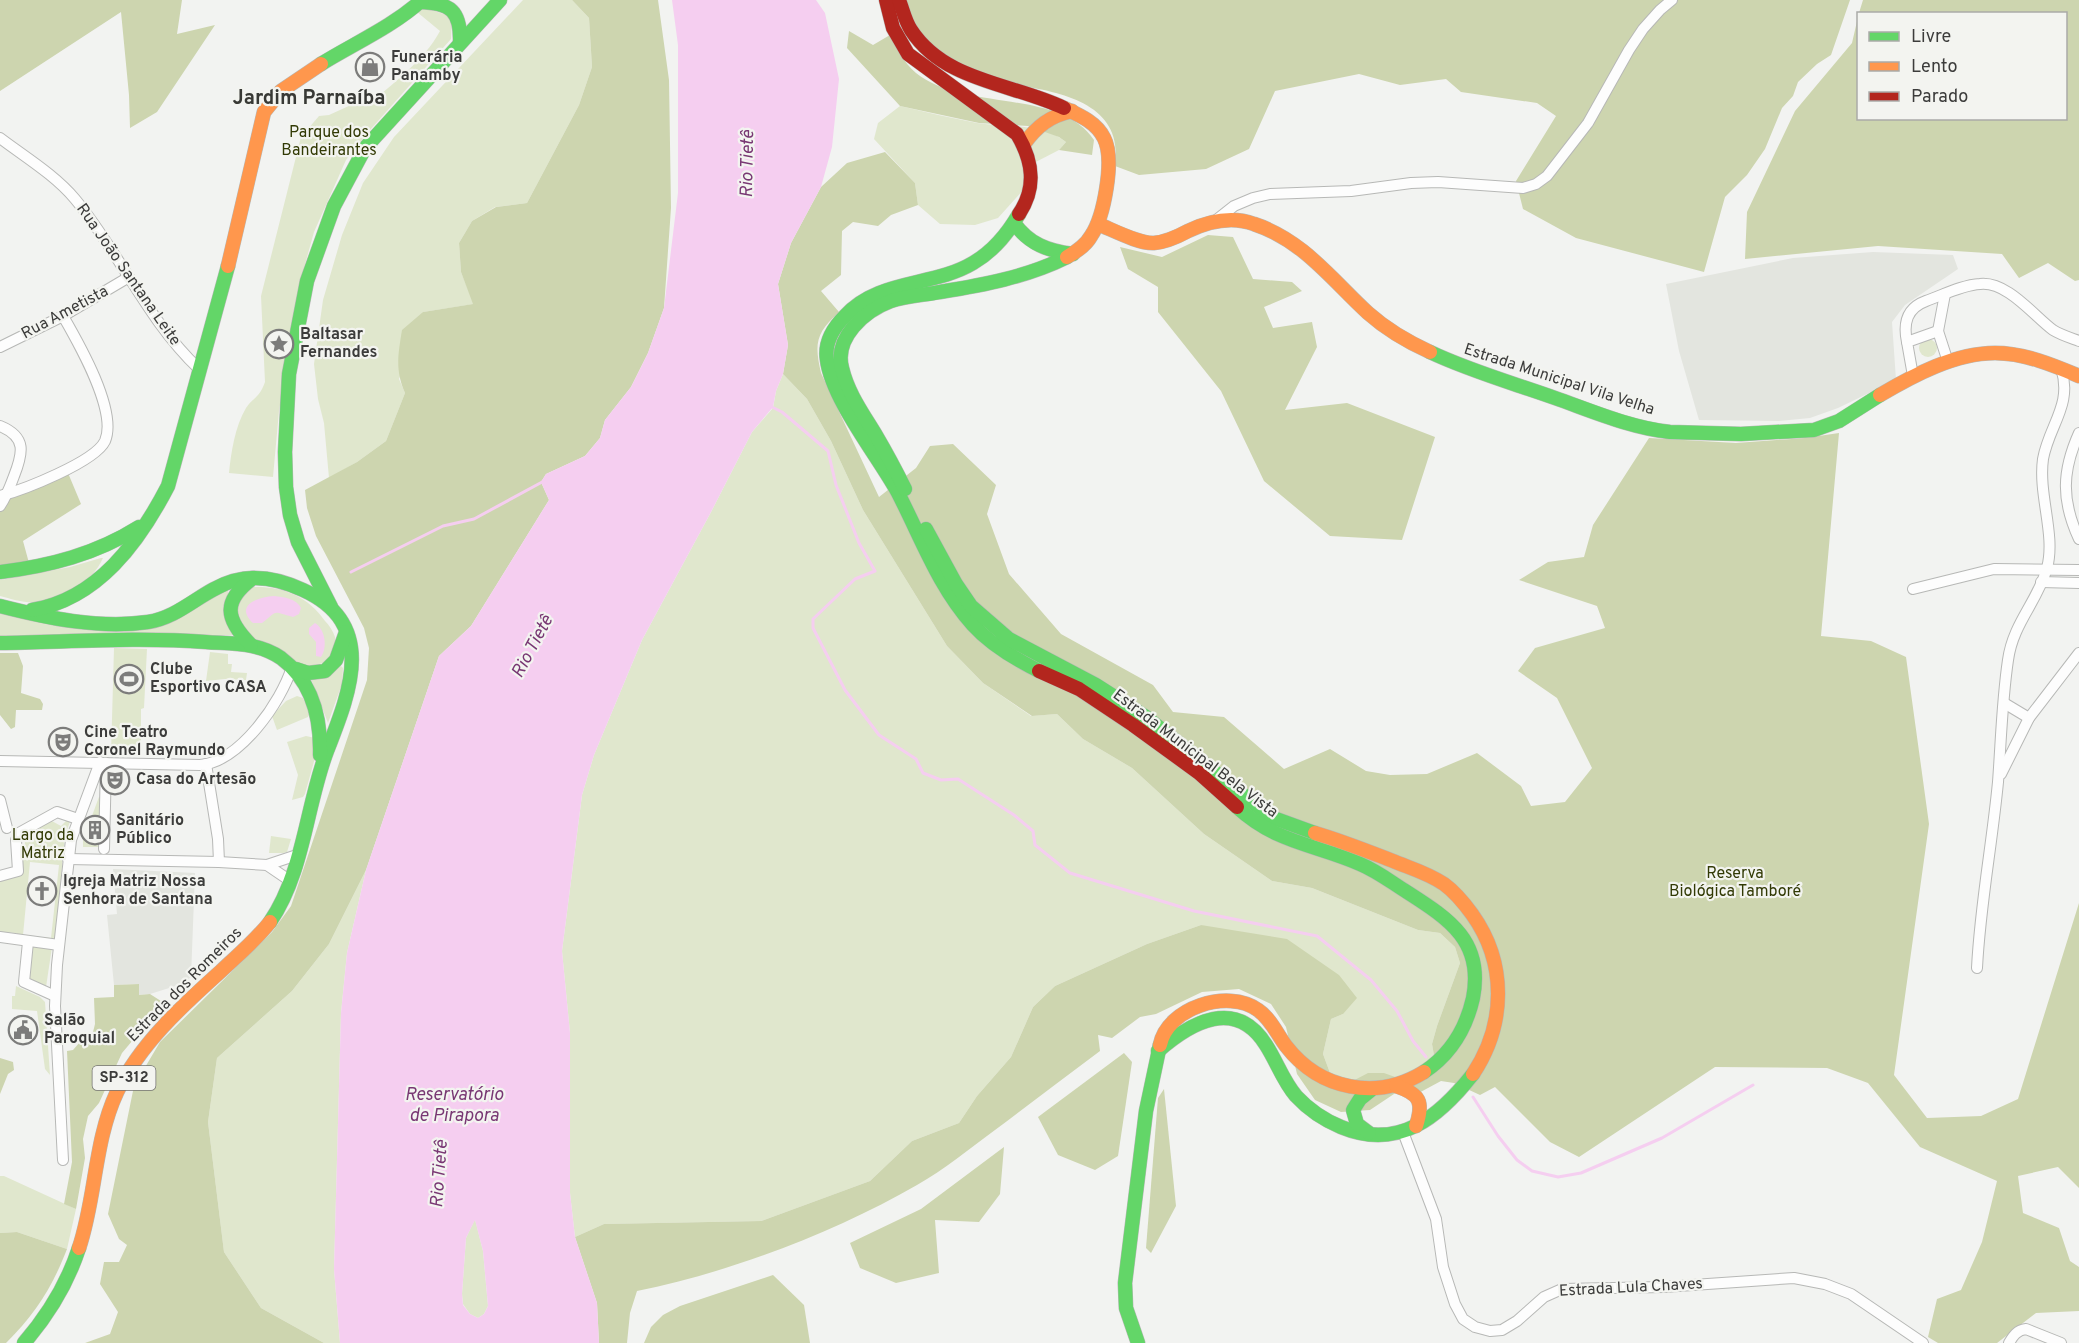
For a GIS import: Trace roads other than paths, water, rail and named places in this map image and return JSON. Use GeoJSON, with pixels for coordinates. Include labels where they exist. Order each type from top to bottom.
{"type":"FeatureCollection","features":[{"type":"Feature","properties":{"kind":"main road"},"geometry":{"type":"LineString","coordinates":[[331,607],[298,542],[290,515],[286,487],[285,452],[289,374],[307,281],[334,206],[365,148],[500,0]]}},
{"type":"Feature","properties":{"kind":"main road"},"geometry":{"type":"LineString","coordinates":[[886,0],[891,24],[908,54],[1017,134],[1024,144],[1032,131],[1046,119],[1072,111]]}},
{"type":"Feature","properties":{"kind":"main road"},"geometry":{"type":"LineString","coordinates":[[899,0],[905,21],[912,34],[934,57],[959,72],[1049,100],[1072,111],[1093,123],[1107,144],[1107,172],[1098,224],[1088,242],[1073,254],[1046,249],[1029,242],[1014,223]]}},
{"type":"Feature","properties":{"kind":"main road"},"geometry":{"type":"LineString","coordinates":[[24,612],[66,601],[81,592],[112,566],[152,517],[168,486],[233,246],[264,112],[281,91],[295,80],[348,47],[383,29],[421,1],[438,3],[452,9],[461,28],[460,43]]}},
{"type":"Feature","properties":{"kind":"main road","name":"Estrada Municipal Bela Vista"},"geometry":{"type":"LineString","coordinates":[[1024,144],[1031,166],[1031,193],[1022,212],[992,249],[970,265],[944,275],[889,289],[860,301],[837,325],[826,346],[827,362],[834,384],[896,492],[931,561],[962,612],[987,638],[1040,671],[1078,688],[1217,787],[1262,827],[1307,847],[1369,868],[1446,916],[1461,935],[1474,959],[1475,971],[1469,1014],[1463,1028],[1441,1062],[1396,1086],[1371,1090],[1344,1087],[1319,1076],[1303,1065],[1289,1050],[1270,1020],[1260,1010],[1246,1004],[1233,1002],[1203,1006],[1176,1018],[1168,1025],[1162,1034],[1146,1111],[1125,1283],[1126,1308],[1138,1343]]}},
{"type":"Feature","properties":{"kind":"main road","name":"Estrada Municipal Vila Velha"},"geometry":{"type":"LineString","coordinates":[[1098,224],[1147,243],[1171,240],[1203,224],[1215,221],[1240,220],[1256,224],[1276,233],[1324,267],[1364,310],[1383,325],[1427,352],[1464,367],[1658,431],[1731,434],[1776,433],[1821,428],[1839,421],[1913,376],[1948,362],[1968,357],[2008,354],[2061,368],[2079,376]]}},
{"type":"Feature","properties":{"kind":"main road","name":"Estrada Municipal Bela Vista"},"geometry":{"type":"LineString","coordinates":[[1073,254],[1059,262],[1019,276],[891,301],[858,323],[842,345],[840,355],[849,387],[956,584],[971,606],[1009,639],[1096,685],[1146,717],[1271,817],[1290,827],[1339,840],[1433,878],[1447,886],[1459,897],[1477,921],[1491,946],[1498,970],[1497,1019],[1492,1039],[1473,1077],[1437,1112],[1403,1132],[1369,1134],[1328,1120],[1296,1097],[1267,1044],[1258,1033],[1232,1019],[1206,1020],[1180,1031],[1158,1051]]}},
{"type":"Feature","properties":{"kind":"main road"},"geometry":{"type":"LineString","coordinates":[[0,572],[55,562],[105,546],[130,533],[152,517]]}},
{"type":"Feature","properties":{"kind":"main road"},"geometry":{"type":"LineString","coordinates":[[251,645],[235,628],[229,610],[234,596],[253,578]]}},
{"type":"Feature","properties":{"kind":"main road","name":"Estrada dos Romeiros"},"geometry":{"type":"LineString","coordinates":[[0,606],[24,612],[103,623],[151,621],[177,614],[221,586],[241,579],[253,578],[290,584],[331,607],[339,618],[352,649],[351,678],[317,781],[297,855],[279,906],[268,925],[149,1042],[125,1076],[111,1104],[104,1129],[88,1219],[74,1267],[58,1300],[40,1326],[24,1343]]}},
{"type":"Feature","properties":{"kind":"main road"},"geometry":{"type":"LineString","coordinates":[[294,668],[313,674],[328,670],[338,657],[346,632]]}},
{"type":"Feature","properties":{"kind":"main road","name":"Estrada dos Romeiros"},"geometry":{"type":"LineString","coordinates":[[0,643],[131,639],[251,645],[267,650],[294,668],[314,703],[321,725],[317,781]]}},
{"type":"Feature","properties":{"kind":"main road"},"geometry":{"type":"LineString","coordinates":[[1396,1086],[1414,1092],[1419,1101],[1420,1116],[1416,1126]]}},
{"type":"Feature","properties":{"kind":"main road"},"geometry":{"type":"LineString","coordinates":[[1369,1134],[1357,1124],[1353,1110],[1360,1099],[1371,1090]]}},
{"type":"Feature","properties":{"kind":"street"},"geometry":{"type":"LineString","coordinates":[[1215,221],[1234,206],[1270,194],[1351,191],[1411,183],[1438,182],[1514,188],[1536,184],[1547,176],[1588,123],[1643,29],[1659,10],[1672,0]]}},
{"type":"Feature","properties":{"kind":"street","name":"Rua João Santana Leite"},"geometry":{"type":"LineString","coordinates":[[0,138],[74,197],[96,226],[165,331],[199,369]]}},
{"type":"Feature","properties":{"kind":"street","name":"Rua Ametista"},"geometry":{"type":"LineString","coordinates":[[0,347],[63,316],[129,277]]}},
{"type":"Feature","properties":{"kind":"street"},"geometry":{"type":"LineString","coordinates":[[1913,376],[1907,342],[1906,318],[1919,303],[1970,285],[1983,283],[1994,286],[2017,298],[2056,332],[2079,341]]}},
{"type":"Feature","properties":{"kind":"street"},"geometry":{"type":"LineString","coordinates":[[1945,294],[1938,331],[1948,362]]}},
{"type":"Feature","properties":{"kind":"street"},"geometry":{"type":"LineString","coordinates":[[3,495],[41,481],[82,461],[102,446],[105,439],[106,420],[93,371],[63,316]]}},
{"type":"Feature","properties":{"kind":"street"},"geometry":{"type":"LineString","coordinates":[[1907,342],[1938,331]]}},
{"type":"Feature","properties":{"kind":"street"},"geometry":{"type":"LineString","coordinates":[[1977,968],[1979,929],[1998,783],[2008,660],[2014,633],[2047,570],[2049,546],[2042,474],[2046,446],[2065,397],[2066,383],[2061,368]]}},
{"type":"Feature","properties":{"kind":"street"},"geometry":{"type":"LineString","coordinates":[[0,426],[16,435],[22,452],[0,506]]}},
{"type":"Feature","properties":{"kind":"street"},"geometry":{"type":"LineString","coordinates":[[2079,433],[2069,460],[2065,487],[2069,514],[2079,539]]}},
{"type":"Feature","properties":{"kind":"street"},"geometry":{"type":"LineString","coordinates":[[1913,589],[1994,569],[2079,570]]}},
{"type":"Feature","properties":{"kind":"street"},"geometry":{"type":"LineString","coordinates":[[2042,582],[2079,583]]}},
{"type":"Feature","properties":{"kind":"street"},"geometry":{"type":"LineString","coordinates":[[1998,783],[2030,718],[2079,653]]}},
{"type":"Feature","properties":{"kind":"street"},"geometry":{"type":"LineString","coordinates":[[0,761],[206,764],[231,752],[254,731],[281,694],[294,668]]}},
{"type":"Feature","properties":{"kind":"street"},"geometry":{"type":"LineString","coordinates":[[2004,703],[2030,718]]}},
{"type":"Feature","properties":{"kind":"street"},"geometry":{"type":"LineString","coordinates":[[63,1160],[55,996],[59,945],[71,840],[103,763]]}},
{"type":"Feature","properties":{"kind":"street"},"geometry":{"type":"LineString","coordinates":[[103,763],[104,849]]}},
{"type":"Feature","properties":{"kind":"street"},"geometry":{"type":"LineString","coordinates":[[206,764],[218,839],[219,862]]}},
{"type":"Feature","properties":{"kind":"street"},"geometry":{"type":"LineString","coordinates":[[0,800],[4,828],[19,833]]}},
{"type":"Feature","properties":{"kind":"street"},"geometry":{"type":"LineString","coordinates":[[0,876],[18,871],[16,840],[19,833],[57,812],[78,819]]}},
{"type":"Feature","properties":{"kind":"street"},"geometry":{"type":"LineString","coordinates":[[69,859],[267,865],[297,855]]}},
{"type":"Feature","properties":{"kind":"street"},"geometry":{"type":"LineString","coordinates":[[267,865],[289,880]]}},
{"type":"Feature","properties":{"kind":"street"},"geometry":{"type":"LineString","coordinates":[[0,937],[59,945]]}},
{"type":"Feature","properties":{"kind":"street"},"geometry":{"type":"LineString","coordinates":[[28,942],[24,982],[55,996]]}},
{"type":"Feature","properties":{"kind":"street","name":"Estrada Lula Chaves"},"geometry":{"type":"LineString","coordinates":[[1403,1132],[1436,1219],[1443,1268],[1455,1304],[1463,1319],[1475,1327],[1490,1331],[1502,1330],[1544,1297],[1562,1289],[1664,1287],[1794,1278],[1825,1284],[1851,1294],[1923,1343]]}},
{"type":"Feature","properties":{"kind":"street"},"geometry":{"type":"LineString","coordinates":[[2009,1343],[2014,1335],[2026,1329],[2061,1343]]}},
{"type":"Feature","properties":{"kind":"water","name":"Reservatório de Pirapora"},"geometry":{"type":"Polygon","coordinates":[[[672,0],[816,0],[825,13],[839,79],[832,147],[821,187],[791,243],[778,284],[788,345],[783,374],[773,407],[752,432],[642,640],[594,755],[582,795],[562,951],[570,1033],[570,1193],[575,1237],[597,1303],[599,1343],[340,1343],[334,1269],[341,1013],[347,953],[366,870],[439,656],[471,626],[549,500],[541,482],[546,474],[585,456],[600,438],[605,420],[631,387],[648,353],[664,308],[678,193],[678,45],[672,0]],[[475,1220],[466,1238],[462,1294],[463,1305],[470,1314],[478,1318],[484,1314],[488,1306],[483,1251],[475,1220]]]}},
{"type":"Feature","properties":{"kind":"water"},"geometry":{"type":"Polygon","coordinates":[[[274,596],[296,602],[301,608],[299,614],[293,617],[276,613],[262,623],[253,623],[246,611],[250,603],[274,596]]]}},
{"type":"Feature","properties":{"kind":"water"},"geometry":{"type":"Polygon","coordinates":[[[315,623],[321,629],[324,638],[321,657],[316,656],[316,642],[309,634],[309,628],[315,623]]]}},
{"type":"Feature","properties":{"kind":"waterway"},"geometry":{"type":"LineString","coordinates":[[772,407],[782,412],[828,451],[836,485],[859,543],[875,571],[855,579],[813,619],[813,628],[845,690],[879,735],[916,759],[923,773],[941,780],[958,779],[1014,815],[1033,831],[1035,845],[1070,873],[1194,911],[1317,936],[1371,980],[1397,1011],[1413,1041],[1426,1057]]}},
{"type":"Feature","properties":{"kind":"waterway"},"geometry":{"type":"LineString","coordinates":[[351,572],[443,526],[474,519],[544,481]]}},
{"type":"Feature","properties":{"kind":"waterway"},"geometry":{"type":"LineString","coordinates":[[1473,1097],[1498,1136],[1517,1160],[1532,1171],[1558,1177],[1581,1173],[1662,1138],[1753,1085]]}},
{"type":"Feature","properties":{"kind":"place","name":"Funerária Panamby"},"geometry":{"type":"Point","coordinates":[370,67]}},
{"type":"Feature","properties":{"kind":"place","name":"Baltasar Fernandes"},"geometry":{"type":"Point","coordinates":[279,344]}},
{"type":"Feature","properties":{"kind":"place","name":"Clube Esportivo CASA"},"geometry":{"type":"Point","coordinates":[129,679]}},
{"type":"Feature","properties":{"kind":"place","name":"Cine Teatro Coronel Raymundo"},"geometry":{"type":"Point","coordinates":[63,742]}},
{"type":"Feature","properties":{"kind":"place","name":"Casa do Artesão"},"geometry":{"type":"Point","coordinates":[115,780]}},
{"type":"Feature","properties":{"kind":"place","name":"Sanitário Público"},"geometry":{"type":"Point","coordinates":[95,830]}},
{"type":"Feature","properties":{"kind":"place","name":"Igreja Matriz Nossa Senhora de Santana"},"geometry":{"type":"Point","coordinates":[42,891]}},
{"type":"Feature","properties":{"kind":"place","name":"Salão Paroquial"},"geometry":{"type":"Point","coordinates":[23,1030]}},
{"type":"Feature","properties":{"kind":"district","name":"Jardim Parnaíba"},"geometry":{"type":"Point","coordinates":[309,99]}},
{"type":"Feature","properties":{"kind":"park label","name":"Parque dos Bandeirantes"},"geometry":{"type":"Point","coordinates":[329,142]}},
{"type":"Feature","properties":{"kind":"park label","name":"Largo da Matriz"},"geometry":{"type":"Point","coordinates":[43,845]}},
{"type":"Feature","properties":{"kind":"park label","name":"Reserva Biológica Tamboré"},"geometry":{"type":"Point","coordinates":[1735,883]}},
{"type":"Feature","properties":{"kind":"water label","name":"Rio Tietê"},"geometry":{"type":"Point","coordinates":[748,164]}},
{"type":"Feature","properties":{"kind":"water label","name":"Rio Tietê"},"geometry":{"type":"Point","coordinates":[533,647]}},
{"type":"Feature","properties":{"kind":"water label","name":"Rio Tietê"},"geometry":{"type":"Point","coordinates":[440,1174]}}]}
